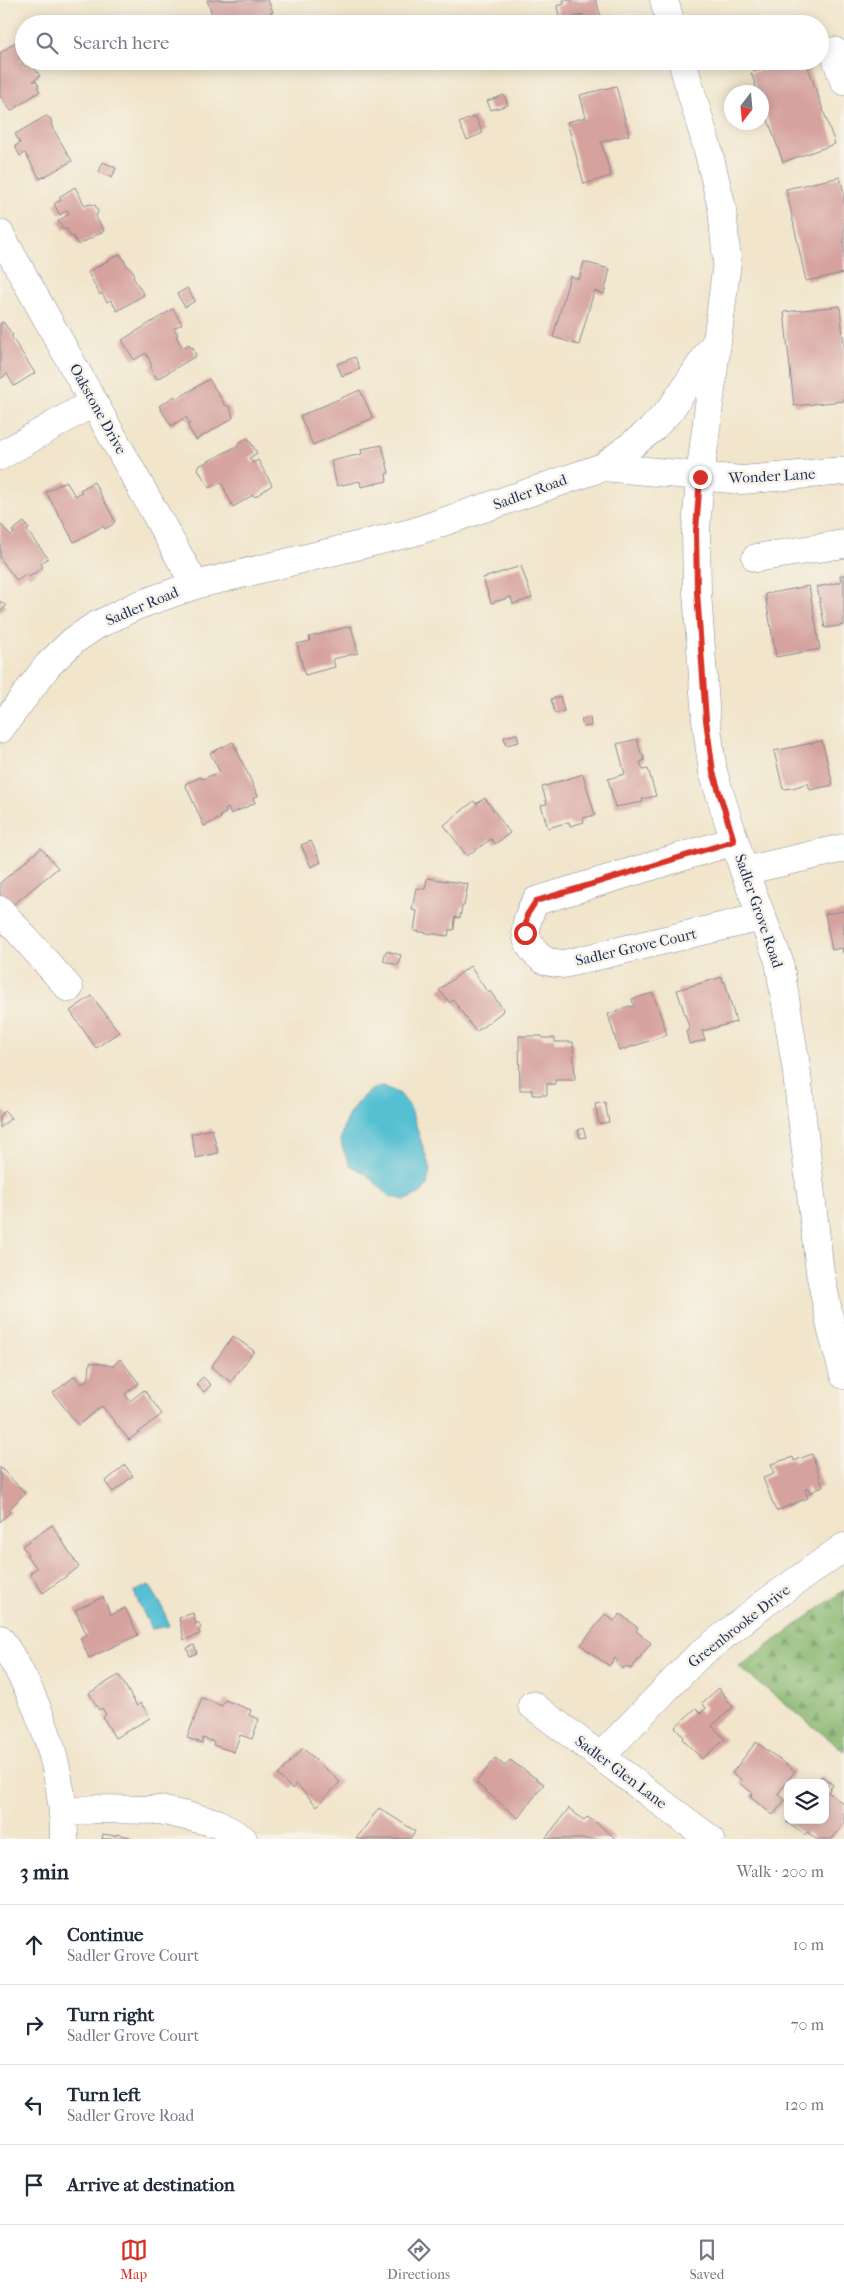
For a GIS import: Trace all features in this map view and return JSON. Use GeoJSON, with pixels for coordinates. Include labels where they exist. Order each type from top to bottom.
{"type":"FeatureCollection","features":[{"type":"Feature","properties":{"kind":"street"},"geometry":{"type":"LineString","coordinates":[[664,0],[668,15]]}},
{"type":"Feature","properties":{"kind":"street"},"geometry":{"type":"LineString","coordinates":[[834,51],[844,81]]}},
{"type":"Feature","properties":{"kind":"street"},"geometry":{"type":"LineString","coordinates":[[685,70],[708,150],[722,208],[726,235],[727,262],[700,477]]}},
{"type":"Feature","properties":{"kind":"street","name":"Oakstone Drive"},"geometry":{"type":"LineString","coordinates":[[0,234],[195,585]]}},
{"type":"Feature","properties":{"kind":"street"},"geometry":{"type":"LineString","coordinates":[[603,467],[651,430],[670,410],[716,341]]}},
{"type":"Feature","properties":{"kind":"street"},"geometry":{"type":"LineString","coordinates":[[0,456],[94,402]]}},
{"type":"Feature","properties":{"kind":"street","name":"Sadler Road"},"geometry":{"type":"LineString","coordinates":[[0,729],[48,665],[73,641],[95,626],[136,606],[195,585],[414,532],[603,467],[700,477]]}},
{"type":"Feature","properties":{"kind":"street","name":"Wonder Lane"},"geometry":{"type":"LineString","coordinates":[[700,477],[742,480],[844,471]]}},
{"type":"Feature","properties":{"kind":"street","name":"Sadler Grove Road"},"geometry":{"type":"LineString","coordinates":[[700,477],[696,531],[697,592],[706,720],[713,772],[744,872],[778,961],[796,1066],[820,1272],[832,1331],[844,1375]]}},
{"type":"Feature","properties":{"kind":"street"},"geometry":{"type":"LineString","coordinates":[[756,558],[844,544]]}},
{"type":"Feature","properties":{"kind":"street","name":"Sadler Grove Court"},"geometry":{"type":"LineString","coordinates":[[734,841],[536,901],[527,915],[525,933],[532,947],[545,960],[564,964],[762,917]]}},
{"type":"Feature","properties":{"kind":"street"},"geometry":{"type":"LineString","coordinates":[[744,872],[844,848]]}},
{"type":"Feature","properties":{"kind":"street"},"geometry":{"type":"LineString","coordinates":[[0,910],[69,988]]}},
{"type":"Feature","properties":{"kind":"street","name":"Greenbrooke Drive"},"geometry":{"type":"LineString","coordinates":[[601,1756],[697,1657],[764,1604],[844,1547]]}},
{"type":"Feature","properties":{"kind":"street"},"geometry":{"type":"LineString","coordinates":[[0,1638],[37,1704],[54,1761],[64,1826],[94,1809],[160,1810],[217,1823],[243,1839]]}},
{"type":"Feature","properties":{"kind":"street","name":"Sadler Glen Lane"},"geometry":{"type":"LineString","coordinates":[[532,1705],[710,1839]]}},
{"type":"Feature","properties":{"kind":"green space"},"geometry":{"type":"Polygon","coordinates":[[[844,1590],[844,1751],[739,1667],[844,1590]]]}},
{"type":"Feature","properties":{"kind":"water"},"geometry":{"type":"Polygon","coordinates":[[[383,1086],[400,1094],[410,1107],[430,1169],[427,1185],[422,1192],[406,1200],[389,1196],[365,1173],[350,1165],[341,1142],[342,1131],[349,1114],[361,1098],[375,1088],[383,1086]]]}},
{"type":"Feature","properties":{"kind":"water"},"geometry":{"type":"Polygon","coordinates":[[[149,1585],[162,1606],[169,1626],[151,1629],[134,1592],[149,1585]]]}},
{"type":"Feature","properties":{"kind":"building"},"geometry":{"type":"Polygon","coordinates":[[[207,0],[268,0],[273,12],[265,15],[212,15],[207,0]]]}},
{"type":"Feature","properties":{"kind":"building"},"geometry":{"type":"Polygon","coordinates":[[[563,0],[596,0],[600,15],[559,15],[557,6],[564,4],[563,0]]]}},
{"type":"Feature","properties":{"kind":"building"},"geometry":{"type":"Polygon","coordinates":[[[15,42],[15,70],[36,70],[40,76],[33,81],[36,81],[40,91],[11,111],[0,96],[0,53],[15,42]]]}},
{"type":"Feature","properties":{"kind":"building"},"geometry":{"type":"Polygon","coordinates":[[[759,70],[809,70],[835,144],[783,162],[769,123],[769,85],[755,85],[751,73],[759,70]]]}},
{"type":"Feature","properties":{"kind":"building"},"geometry":{"type":"Polygon","coordinates":[[[616,86],[629,135],[601,142],[611,176],[584,184],[567,122],[586,117],[580,95],[616,86]]]}},
{"type":"Feature","properties":{"kind":"building"},"geometry":{"type":"Polygon","coordinates":[[[504,95],[508,105],[491,110],[487,101],[504,95]]]}},
{"type":"Feature","properties":{"kind":"building"},"geometry":{"type":"Polygon","coordinates":[[[46,116],[51,119],[52,127],[72,161],[40,179],[25,153],[20,156],[15,146],[20,143],[15,134],[46,116]]]}},
{"type":"Feature","properties":{"kind":"building"},"geometry":{"type":"Polygon","coordinates":[[[475,116],[483,133],[467,140],[459,123],[475,116]]]}},
{"type":"Feature","properties":{"kind":"building"},"geometry":{"type":"Polygon","coordinates":[[[103,162],[116,168],[112,178],[99,172],[103,162]]]}},
{"type":"Feature","properties":{"kind":"building"},"geometry":{"type":"Polygon","coordinates":[[[840,177],[844,193],[844,273],[806,281],[786,189],[840,177]]]}},
{"type":"Feature","properties":{"kind":"building"},"geometry":{"type":"Polygon","coordinates":[[[75,187],[85,206],[89,204],[95,205],[98,211],[96,217],[104,231],[78,245],[73,236],[71,237],[67,229],[64,230],[58,221],[69,214],[67,210],[60,215],[54,204],[61,200],[59,197],[75,187]]]}},
{"type":"Feature","properties":{"kind":"building"},"geometry":{"type":"Polygon","coordinates":[[[120,254],[128,267],[134,272],[133,277],[144,295],[117,311],[111,300],[107,302],[102,293],[100,295],[88,272],[120,254]]]}},
{"type":"Feature","properties":{"kind":"building"},"geometry":{"type":"Polygon","coordinates":[[[584,262],[610,269],[604,294],[594,291],[579,345],[553,337],[570,276],[579,279],[584,262]]]}},
{"type":"Feature","properties":{"kind":"building"},"geometry":{"type":"Polygon","coordinates":[[[187,288],[195,301],[185,307],[177,294],[187,288]]]}},
{"type":"Feature","properties":{"kind":"building"},"geometry":{"type":"Polygon","coordinates":[[[840,306],[844,346],[844,401],[794,406],[784,312],[840,306]]]}},
{"type":"Feature","properties":{"kind":"building"},"geometry":{"type":"Polygon","coordinates":[[[173,309],[182,324],[174,328],[178,335],[176,336],[183,348],[189,344],[191,348],[193,347],[196,356],[157,379],[150,368],[152,366],[146,353],[134,360],[122,340],[173,309]]]}},
{"type":"Feature","properties":{"kind":"building"},"geometry":{"type":"Polygon","coordinates":[[[3,322],[13,335],[11,336],[35,373],[14,386],[7,374],[0,379],[0,324],[3,322]]]}},
{"type":"Feature","properties":{"kind":"building"},"geometry":{"type":"Polygon","coordinates":[[[355,357],[360,369],[342,376],[337,364],[355,357]]]}},
{"type":"Feature","properties":{"kind":"building"},"geometry":{"type":"Polygon","coordinates":[[[209,379],[225,405],[230,407],[233,418],[196,440],[187,425],[190,424],[186,417],[171,426],[159,406],[175,396],[177,399],[209,379]]]}},
{"type":"Feature","properties":{"kind":"building"},"geometry":{"type":"Polygon","coordinates":[[[360,390],[373,418],[313,445],[300,416],[360,390]]]}},
{"type":"Feature","properties":{"kind":"building"},"geometry":{"type":"Polygon","coordinates":[[[248,438],[257,453],[249,458],[253,463],[258,460],[272,485],[255,497],[253,495],[233,507],[221,482],[209,488],[197,467],[239,445],[238,443],[248,438]]]}},
{"type":"Feature","properties":{"kind":"building"},"geometry":{"type":"Polygon","coordinates":[[[382,445],[389,473],[386,474],[387,481],[361,487],[360,481],[337,486],[331,461],[362,454],[361,449],[382,445]]]}},
{"type":"Feature","properties":{"kind":"building"},"geometry":{"type":"Polygon","coordinates":[[[66,481],[75,496],[82,492],[80,490],[94,482],[115,521],[112,525],[105,529],[103,526],[74,542],[46,492],[66,481]]]}},
{"type":"Feature","properties":{"kind":"building"},"geometry":{"type":"Polygon","coordinates":[[[24,522],[29,529],[27,531],[48,558],[41,564],[43,567],[29,577],[27,574],[17,581],[0,558],[0,523],[11,536],[14,533],[12,531],[24,522]]]}},
{"type":"Feature","properties":{"kind":"building"},"geometry":{"type":"Polygon","coordinates":[[[521,566],[532,598],[513,604],[511,597],[491,603],[483,578],[521,566]]]}},
{"type":"Feature","properties":{"kind":"building"},"geometry":{"type":"Polygon","coordinates":[[[840,575],[844,575],[844,625],[825,628],[817,587],[841,582],[840,575]]]}},
{"type":"Feature","properties":{"kind":"building"},"geometry":{"type":"Polygon","coordinates":[[[809,586],[820,649],[776,657],[765,594],[809,586]]]}},
{"type":"Feature","properties":{"kind":"building"},"geometry":{"type":"Polygon","coordinates":[[[0,601],[6,606],[0,613],[0,601]]]}},
{"type":"Feature","properties":{"kind":"building"},"geometry":{"type":"Polygon","coordinates":[[[351,626],[358,653],[333,659],[335,667],[305,675],[297,644],[310,641],[309,637],[351,626]]]}},
{"type":"Feature","properties":{"kind":"building"},"geometry":{"type":"Polygon","coordinates":[[[560,696],[564,711],[555,714],[551,699],[560,696]]]}},
{"type":"Feature","properties":{"kind":"building"},"geometry":{"type":"Polygon","coordinates":[[[590,717],[591,726],[583,727],[581,719],[590,717]]]}},
{"type":"Feature","properties":{"kind":"building"},"geometry":{"type":"Polygon","coordinates":[[[517,734],[519,742],[506,745],[504,737],[517,734]]]}},
{"type":"Feature","properties":{"kind":"building"},"geometry":{"type":"Polygon","coordinates":[[[637,739],[644,761],[640,762],[643,770],[648,769],[656,796],[642,799],[643,802],[615,807],[608,779],[625,774],[617,744],[637,739]]]}},
{"type":"Feature","properties":{"kind":"building"},"geometry":{"type":"Polygon","coordinates":[[[822,741],[833,785],[810,790],[808,783],[783,789],[774,751],[822,741]]]}},
{"type":"Feature","properties":{"kind":"building"},"geometry":{"type":"Polygon","coordinates":[[[233,742],[258,796],[253,798],[255,803],[231,814],[228,808],[225,810],[227,812],[220,816],[221,818],[204,826],[185,784],[220,772],[210,753],[233,742]]]}},
{"type":"Feature","properties":{"kind":"building"},"geometry":{"type":"Polygon","coordinates":[[[583,774],[595,815],[583,818],[584,822],[570,826],[569,822],[548,828],[541,805],[547,804],[542,787],[583,774]]]}},
{"type":"Feature","properties":{"kind":"building"},"geometry":{"type":"Polygon","coordinates":[[[485,798],[510,833],[495,844],[491,839],[467,856],[444,825],[474,801],[476,804],[485,798]]]}},
{"type":"Feature","properties":{"kind":"building"},"geometry":{"type":"Polygon","coordinates":[[[311,841],[321,862],[311,867],[301,845],[311,841]]]}},
{"type":"Feature","properties":{"kind":"building"},"geometry":{"type":"Polygon","coordinates":[[[41,848],[58,868],[8,909],[0,900],[0,883],[41,848]]]}},
{"type":"Feature","properties":{"kind":"building"},"geometry":{"type":"Polygon","coordinates":[[[427,878],[468,884],[460,918],[455,917],[454,930],[449,930],[448,936],[414,931],[417,911],[412,910],[416,888],[425,889],[427,878]]]}},
{"type":"Feature","properties":{"kind":"building"},"geometry":{"type":"Polygon","coordinates":[[[844,911],[843,953],[842,948],[832,950],[825,914],[844,911]]]}},
{"type":"Feature","properties":{"kind":"building"},"geometry":{"type":"Polygon","coordinates":[[[386,951],[401,955],[398,965],[383,961],[386,951]]]}},
{"type":"Feature","properties":{"kind":"building"},"geometry":{"type":"Polygon","coordinates":[[[470,966],[488,993],[490,991],[503,1009],[502,1012],[476,1032],[453,1000],[450,1003],[439,990],[470,966]]]}},
{"type":"Feature","properties":{"kind":"building"},"geometry":{"type":"Polygon","coordinates":[[[722,977],[736,1022],[702,1031],[705,1040],[689,1044],[686,1031],[690,1030],[677,990],[722,977]]]}},
{"type":"Feature","properties":{"kind":"building"},"geometry":{"type":"Polygon","coordinates":[[[653,993],[667,1035],[619,1051],[608,1014],[629,1006],[634,1007],[632,999],[653,993]]]}},
{"type":"Feature","properties":{"kind":"building"},"geometry":{"type":"Polygon","coordinates":[[[92,996],[119,1032],[96,1048],[70,1011],[92,996]]]}},
{"type":"Feature","properties":{"kind":"building"},"geometry":{"type":"Polygon","coordinates":[[[519,1036],[542,1036],[543,1038],[555,1038],[555,1042],[573,1042],[575,1080],[555,1080],[555,1084],[547,1084],[547,1095],[532,1095],[532,1090],[520,1090],[519,1036]]]}},
{"type":"Feature","properties":{"kind":"building"},"geometry":{"type":"Polygon","coordinates":[[[605,1102],[609,1122],[599,1124],[595,1104],[605,1102]]]}},
{"type":"Feature","properties":{"kind":"building"},"geometry":{"type":"Polygon","coordinates":[[[5,1111],[11,1118],[0,1128],[0,1116],[5,1111]]]}},
{"type":"Feature","properties":{"kind":"building"},"geometry":{"type":"Polygon","coordinates":[[[583,1128],[586,1137],[580,1138],[578,1130],[583,1128]]]}},
{"type":"Feature","properties":{"kind":"building"},"geometry":{"type":"Polygon","coordinates":[[[212,1129],[218,1153],[196,1158],[191,1134],[212,1129]]]}},
{"type":"Feature","properties":{"kind":"building"},"geometry":{"type":"Polygon","coordinates":[[[233,1336],[254,1351],[231,1382],[211,1367],[233,1336]]]}},
{"type":"Feature","properties":{"kind":"building"},"geometry":{"type":"Polygon","coordinates":[[[120,1359],[139,1383],[125,1394],[130,1401],[144,1390],[162,1414],[129,1440],[102,1406],[78,1425],[53,1393],[75,1376],[81,1384],[89,1378],[90,1362],[113,1366],[120,1359]]]}},
{"type":"Feature","properties":{"kind":"building"},"geometry":{"type":"Polygon","coordinates":[[[203,1377],[211,1385],[204,1392],[196,1384],[203,1377]]]}},
{"type":"Feature","properties":{"kind":"building"},"geometry":{"type":"Polygon","coordinates":[[[812,1454],[823,1486],[810,1493],[808,1488],[805,1489],[808,1498],[776,1511],[763,1478],[774,1474],[771,1464],[793,1457],[794,1461],[812,1454]]]}},
{"type":"Feature","properties":{"kind":"building"},"geometry":{"type":"Polygon","coordinates":[[[125,1465],[133,1476],[113,1492],[105,1482],[125,1465]]]}},
{"type":"Feature","properties":{"kind":"building"},"geometry":{"type":"Polygon","coordinates":[[[0,1467],[25,1493],[8,1510],[10,1512],[0,1522],[0,1467]]]}},
{"type":"Feature","properties":{"kind":"building"},"geometry":{"type":"Polygon","coordinates":[[[52,1525],[79,1567],[43,1593],[30,1573],[37,1568],[26,1555],[28,1554],[22,1546],[52,1525]]]}},
{"type":"Feature","properties":{"kind":"building"},"geometry":{"type":"Polygon","coordinates":[[[103,1597],[111,1615],[125,1608],[138,1635],[89,1658],[80,1638],[87,1635],[75,1610],[103,1597]]]}},
{"type":"Feature","properties":{"kind":"building"},"geometry":{"type":"Polygon","coordinates":[[[193,1613],[196,1624],[198,1622],[201,1628],[198,1630],[200,1634],[184,1640],[179,1618],[193,1613]]]}},
{"type":"Feature","properties":{"kind":"building"},"geometry":{"type":"Polygon","coordinates":[[[605,1614],[614,1621],[620,1614],[638,1628],[636,1631],[651,1643],[631,1669],[626,1666],[623,1669],[616,1663],[618,1661],[615,1658],[609,1666],[581,1645],[605,1614]]]}},
{"type":"Feature","properties":{"kind":"building"},"geometry":{"type":"Polygon","coordinates":[[[194,1645],[197,1653],[190,1656],[187,1648],[194,1645]]]}},
{"type":"Feature","properties":{"kind":"building"},"geometry":{"type":"Polygon","coordinates":[[[119,1675],[137,1706],[141,1703],[150,1718],[115,1738],[103,1717],[106,1715],[102,1708],[99,1710],[89,1693],[119,1675]]]}},
{"type":"Feature","properties":{"kind":"building"},"geometry":{"type":"Polygon","coordinates":[[[719,1688],[733,1707],[712,1726],[725,1739],[702,1759],[682,1739],[684,1737],[675,1727],[696,1708],[701,1713],[706,1708],[702,1703],[719,1688]]]}},
{"type":"Feature","properties":{"kind":"building"},"geometry":{"type":"Polygon","coordinates":[[[202,1698],[222,1706],[225,1700],[251,1710],[249,1715],[259,1719],[252,1739],[240,1735],[234,1752],[213,1745],[214,1742],[203,1738],[202,1743],[187,1738],[202,1698]]]}},
{"type":"Feature","properties":{"kind":"building"},"geometry":{"type":"Polygon","coordinates":[[[756,1742],[795,1771],[789,1779],[784,1779],[784,1786],[778,1794],[784,1801],[773,1815],[750,1797],[753,1793],[739,1783],[742,1780],[732,1773],[756,1742]]]}},
{"type":"Feature","properties":{"kind":"building"},"geometry":{"type":"Polygon","coordinates":[[[303,1748],[340,1782],[317,1806],[296,1784],[292,1789],[278,1775],[303,1748]]]}},
{"type":"Feature","properties":{"kind":"building"},"geometry":{"type":"Polygon","coordinates":[[[495,1758],[505,1766],[510,1760],[544,1784],[518,1818],[476,1783],[495,1758]]]}},
{"type":"Feature","properties":{"kind":"building"},"geometry":{"type":"Polygon","coordinates":[[[829,1782],[833,1785],[829,1791],[829,1782]]]}},
{"type":"Feature","properties":{"kind":"building"},"geometry":{"type":"Polygon","coordinates":[[[829,1793],[844,1804],[844,1824],[832,1839],[816,1839],[807,1832],[805,1835],[789,1824],[829,1824],[829,1793]]]}},
{"type":"Feature","properties":{"kind":"building"},"geometry":{"type":"Polygon","coordinates":[[[379,1808],[415,1831],[410,1839],[356,1839],[379,1808]]]}},
{"type":"Feature","properties":{"kind":"building"},"geometry":{"type":"Polygon","coordinates":[[[569,1808],[584,1821],[587,1817],[597,1823],[616,1839],[545,1839],[569,1808]]]}},
{"type":"Feature","properties":{"kind":"building"},"geometry":{"type":"Polygon","coordinates":[[[103,1834],[116,1836],[116,1834],[130,1837],[130,1839],[102,1839],[103,1834]]]}},
{"type":"Feature","properties":{"kind":"route"},"geometry":{"type":"LineString","coordinates":[[525,933],[527,915],[536,901],[734,841],[713,772],[706,720],[697,592],[696,531],[700,477]]}}]}
